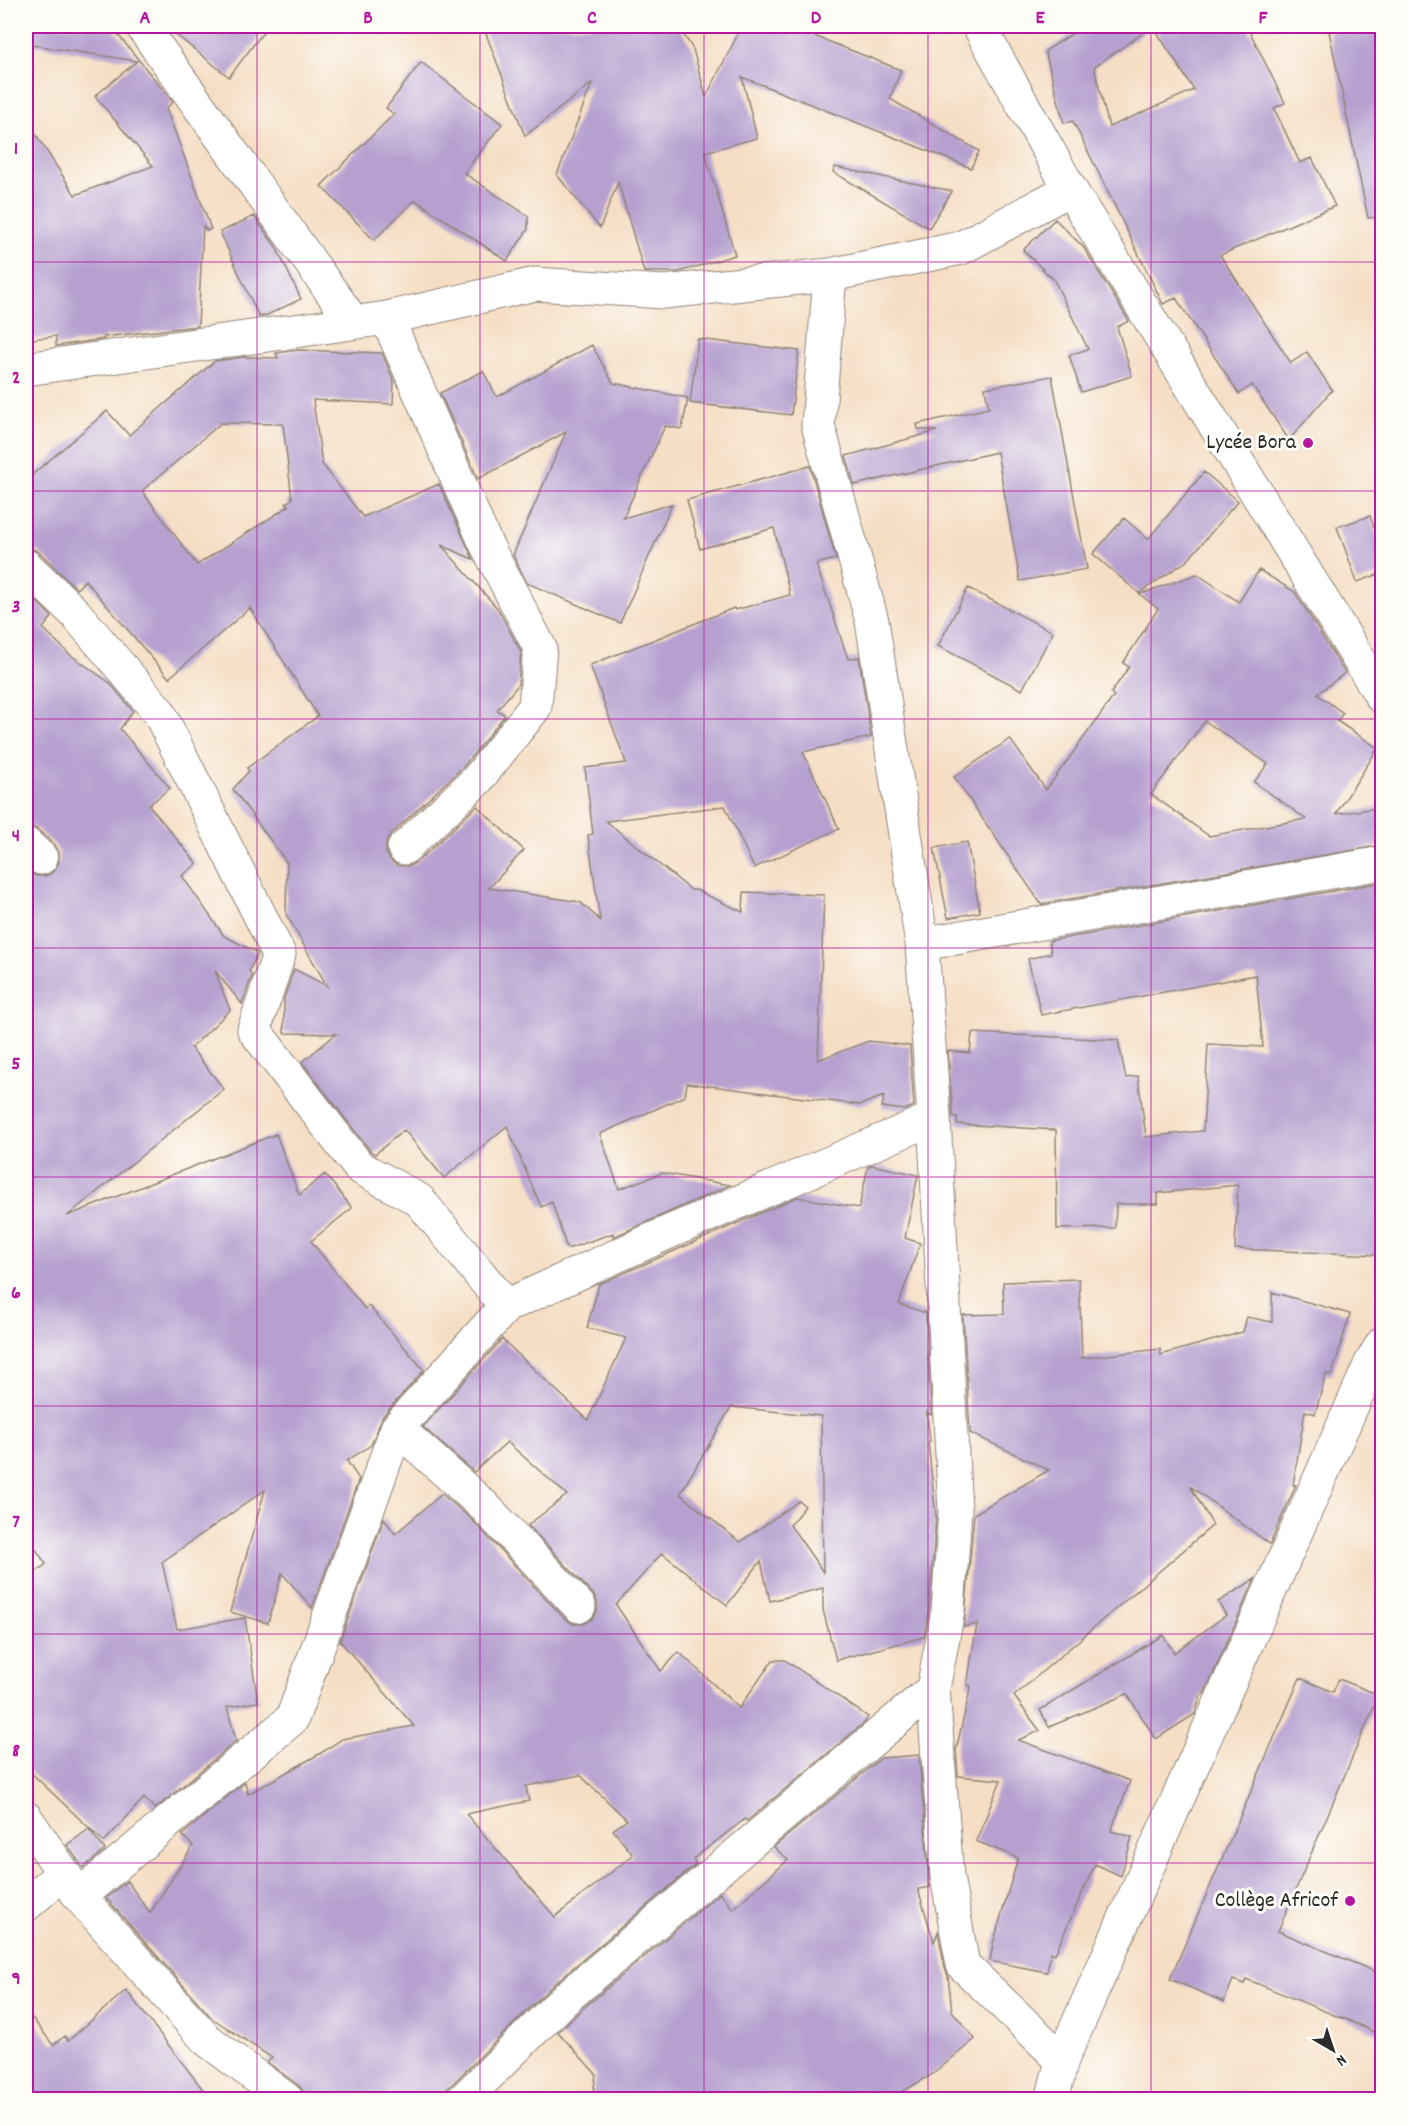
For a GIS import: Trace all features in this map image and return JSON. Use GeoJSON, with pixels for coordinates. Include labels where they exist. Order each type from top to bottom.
{"type":"FeatureCollection","features":[{"type":"Feature","properties":{"kind":"street"},"geometry":{"type":"LineString","coordinates":[[142,26],[353,322]]}},
{"type":"Feature","properties":{"kind":"street"},"geometry":{"type":"LineString","coordinates":[[979,26],[1070,189],[1383,697]]}},
{"type":"Feature","properties":{"kind":"street"},"geometry":{"type":"LineString","coordinates":[[26,369],[387,318],[535,284],[664,292],[830,275],[961,248],[1070,189]]}},
{"type":"Feature","properties":{"kind":"street"},"geometry":{"type":"LineString","coordinates":[[830,275],[818,425],[872,621],[922,944],[934,1118],[955,1511],[948,1611],[933,1689],[947,1877],[963,1965],[1062,2060]]}},
{"type":"Feature","properties":{"kind":"street"},"geometry":{"type":"LineString","coordinates":[[387,318],[485,542],[540,648],[535,706],[477,780],[404,848]]}},
{"type":"Feature","properties":{"kind":"street"},"geometry":{"type":"LineString","coordinates":[[26,567],[75,613],[159,712],[279,954],[254,1030],[359,1167],[419,1200],[506,1306]]}},
{"type":"Feature","properties":{"kind":"street"},"geometry":{"type":"LineString","coordinates":[[922,944],[1383,863]]}},
{"type":"Feature","properties":{"kind":"street"},"geometry":{"type":"LineString","coordinates":[[26,1905],[71,1884],[292,1719],[397,1428],[506,1306],[669,1232],[934,1118]]}},
{"type":"Feature","properties":{"kind":"street"},"geometry":{"type":"LineString","coordinates":[[1052,2100],[1062,2060],[1371,1363],[1383,1344]]}},
{"type":"Feature","properties":{"kind":"street"},"geometry":{"type":"LineString","coordinates":[[397,1428],[484,1506],[579,1606]]}},
{"type":"Feature","properties":{"kind":"street"},"geometry":{"type":"LineString","coordinates":[[463,2100],[567,1997],[933,1689]]}},
{"type":"Feature","properties":{"kind":"street"},"geometry":{"type":"LineString","coordinates":[[26,1818],[71,1884],[206,2039],[287,2100]]}},
{"type":"Feature","properties":{"kind":"building"},"geometry":{"type":"Polygon","coordinates":[[[26,26],[111,26],[173,102],[166,108],[211,229],[207,231],[203,226],[198,326],[104,337],[104,339],[56,346],[56,336],[26,340],[26,119],[75,195],[153,166],[95,96],[137,61],[26,44],[26,26]]]}},
{"type":"Feature","properties":{"kind":"building"},"geometry":{"type":"Polygon","coordinates":[[[165,26],[268,26],[229,77],[165,26]]]}},
{"type":"Feature","properties":{"kind":"building"},"geometry":{"type":"Polygon","coordinates":[[[483,26],[678,26],[693,49],[706,97],[742,26],[789,26],[901,70],[890,99],[979,151],[971,168],[742,77],[757,138],[705,152],[735,255],[679,272],[644,272],[618,182],[600,228],[557,175],[592,83],[525,136],[483,26]]]}},
{"type":"Feature","properties":{"kind":"building"},"geometry":{"type":"Polygon","coordinates":[[[1084,26],[1153,26],[1247,26],[1285,103],[1274,108],[1300,163],[1312,158],[1335,206],[1220,255],[1291,363],[1307,352],[1332,390],[1289,440],[1252,385],[1239,394],[1176,298],[1163,304],[1073,121],[1064,123],[1045,51],[1084,26]],[[1153,26],[1094,67],[1109,127],[1194,90],[1153,26]]]}},
{"type":"Feature","properties":{"kind":"building"},"geometry":{"type":"Polygon","coordinates":[[[1357,26],[1379,26],[1383,41],[1383,217],[1368,218],[1329,31],[1357,26]]]}},
{"type":"Feature","properties":{"kind":"building"},"geometry":{"type":"Polygon","coordinates":[[[421,62],[502,124],[464,173],[528,216],[528,229],[507,261],[415,200],[374,240],[321,186],[394,114],[386,108],[421,62]]]}},
{"type":"Feature","properties":{"kind":"building"},"geometry":{"type":"Polygon","coordinates":[[[835,167],[952,191],[929,228],[833,172],[835,167]]]}},
{"type":"Feature","properties":{"kind":"building"},"geometry":{"type":"Polygon","coordinates":[[[254,216],[276,247],[301,299],[259,317],[220,232],[254,216]]]}},
{"type":"Feature","properties":{"kind":"building"},"geometry":{"type":"Polygon","coordinates":[[[1055,219],[1084,248],[1129,321],[1117,327],[1132,376],[1081,392],[1069,355],[1088,349],[1054,280],[1023,250],[1055,219]]]}},
{"type":"Feature","properties":{"kind":"building"},"geometry":{"type":"Polygon","coordinates":[[[698,339],[799,351],[791,415],[690,403],[698,339]]]}},
{"type":"Feature","properties":{"kind":"building"},"geometry":{"type":"Polygon","coordinates":[[[592,345],[613,383],[688,398],[682,429],[665,426],[623,518],[672,504],[620,623],[527,583],[513,555],[566,432],[478,479],[440,393],[483,371],[497,397],[592,345]]]}},
{"type":"Feature","properties":{"kind":"building"},"geometry":{"type":"Polygon","coordinates":[[[298,350],[382,353],[394,381],[393,404],[313,400],[322,464],[363,517],[439,484],[473,559],[441,545],[498,609],[521,652],[518,685],[497,710],[505,715],[463,767],[391,834],[386,843],[386,853],[398,866],[409,866],[417,862],[477,806],[524,850],[489,888],[580,902],[600,920],[588,835],[593,834],[585,768],[626,763],[590,665],[734,608],[735,610],[790,595],[774,528],[700,549],[687,500],[810,466],[836,559],[816,564],[848,659],[859,657],[871,737],[803,752],[839,829],[754,868],[725,806],[606,821],[691,890],[696,890],[743,912],[744,892],[824,895],[818,1060],[869,1041],[910,1046],[914,1106],[905,1110],[882,1107],[884,1096],[860,1105],[687,1083],[685,1096],[600,1134],[619,1189],[662,1173],[730,1185],[613,1237],[614,1233],[567,1249],[552,1202],[541,1207],[507,1126],[444,1178],[404,1130],[375,1154],[371,1152],[302,1062],[336,1034],[284,1033],[284,998],[294,969],[327,986],[286,914],[287,863],[233,789],[249,771],[247,768],[318,716],[250,608],[169,678],[85,580],[77,589],[39,552],[26,548],[26,480],[107,411],[129,435],[215,361],[244,357],[278,358],[276,353],[298,350]],[[221,423],[142,491],[197,565],[289,506],[286,503],[292,499],[283,424],[221,423]]]}},
{"type":"Feature","properties":{"kind":"building"},"geometry":{"type":"Polygon","coordinates":[[[1052,376],[1087,569],[1020,581],[997,452],[854,485],[846,456],[937,431],[918,429],[917,424],[989,408],[985,388],[1052,376]]]}},
{"type":"Feature","properties":{"kind":"building"},"geometry":{"type":"Polygon","coordinates":[[[1204,472],[1238,501],[1188,560],[1139,593],[1093,554],[1124,518],[1148,539],[1204,472]]]}},
{"type":"Feature","properties":{"kind":"building"},"geometry":{"type":"Polygon","coordinates":[[[1370,516],[1383,552],[1383,573],[1357,582],[1337,527],[1370,516]]]}},
{"type":"Feature","properties":{"kind":"building"},"geometry":{"type":"Polygon","coordinates":[[[1259,570],[1295,592],[1345,673],[1317,694],[1343,713],[1337,721],[1378,748],[1336,814],[1383,807],[1383,845],[1041,904],[954,777],[1010,739],[1046,790],[1114,696],[1111,693],[1129,667],[1123,663],[1158,609],[1140,594],[1197,574],[1239,602],[1259,570]],[[1205,721],[1151,794],[1209,836],[1306,819],[1254,782],[1268,764],[1205,721]]]}},
{"type":"Feature","properties":{"kind":"building"},"geometry":{"type":"Polygon","coordinates":[[[968,588],[1053,632],[1022,690],[938,646],[968,588]]]}},
{"type":"Feature","properties":{"kind":"building"},"geometry":{"type":"Polygon","coordinates":[[[26,591],[52,617],[43,628],[68,653],[110,683],[133,711],[120,729],[170,788],[149,805],[197,864],[182,876],[224,936],[258,953],[249,971],[252,976],[242,1004],[215,971],[230,1010],[191,1048],[224,1089],[67,1216],[276,1134],[299,1195],[325,1174],[352,1208],[311,1241],[365,1309],[369,1306],[424,1370],[383,1416],[371,1445],[347,1461],[359,1479],[312,1608],[282,1573],[268,1623],[230,1612],[265,1490],[162,1562],[177,1629],[245,1618],[258,1702],[227,1707],[236,1741],[155,1809],[144,1798],[104,1842],[26,1768],[26,1580],[46,1564],[26,1535],[26,869],[36,876],[46,876],[54,871],[59,862],[59,852],[54,844],[38,830],[26,826],[26,591]]]}},
{"type":"Feature","properties":{"kind":"building"},"geometry":{"type":"Polygon","coordinates":[[[967,842],[980,912],[948,918],[934,848],[967,842]]]}},
{"type":"Feature","properties":{"kind":"building"},"geometry":{"type":"Polygon","coordinates":[[[1383,882],[1383,1170],[1378,1255],[1235,1249],[1238,1185],[1158,1193],[1158,1204],[1116,1204],[1115,1228],[1057,1229],[1056,1130],[957,1124],[957,1117],[953,1116],[948,1051],[970,1053],[972,1033],[1118,1040],[1126,1078],[1138,1076],[1146,1137],[1203,1131],[1208,1044],[1263,1047],[1256,975],[1041,1015],[1028,959],[1051,953],[1049,941],[1383,882]]]}},
{"type":"Feature","properties":{"kind":"building"},"geometry":{"type":"Polygon","coordinates":[[[872,1165],[918,1175],[905,1238],[920,1243],[899,1304],[926,1313],[931,1415],[927,1413],[930,1441],[928,1442],[936,1517],[929,1609],[924,1637],[836,1660],[823,1610],[823,1588],[770,1601],[761,1561],[727,1605],[662,1553],[616,1605],[661,1671],[679,1652],[739,1708],[773,1660],[785,1660],[868,1717],[865,1722],[747,1821],[745,1819],[693,1859],[696,1864],[555,1983],[436,2100],[305,2100],[304,2092],[298,2085],[267,2062],[272,2058],[212,2018],[106,1898],[127,1881],[150,1913],[193,1846],[182,1835],[245,1782],[248,1794],[342,1739],[414,1726],[340,1641],[384,1518],[395,1534],[442,1494],[471,1519],[565,1619],[573,1624],[583,1624],[592,1619],[597,1611],[597,1601],[593,1594],[528,1525],[567,1495],[507,1442],[474,1472],[423,1427],[502,1339],[588,1420],[626,1338],[587,1328],[599,1284],[797,1197],[859,1208],[868,1167],[872,1165]],[[731,1407],[680,1494],[740,1542],[799,1501],[805,1506],[790,1525],[823,1572],[821,1416],[731,1407]],[[580,1775],[526,1786],[529,1801],[466,1814],[555,1917],[633,1855],[613,1830],[627,1820],[580,1775]]]}},
{"type":"Feature","properties":{"kind":"building"},"geometry":{"type":"Polygon","coordinates":[[[1079,1279],[1082,1358],[1160,1349],[1161,1355],[1243,1332],[1247,1317],[1272,1322],[1272,1292],[1350,1314],[1332,1375],[1326,1374],[1315,1414],[1305,1411],[1293,1485],[1296,1485],[1270,1544],[1190,1486],[1213,1525],[1014,1696],[1040,1731],[1018,1740],[1130,1781],[1111,1831],[1132,1837],[1121,1876],[1095,1864],[1055,1954],[1051,1952],[1047,1972],[990,1961],[1018,1858],[976,1841],[1001,1780],[958,1776],[956,1750],[971,1686],[967,1685],[977,1624],[964,1627],[974,1514],[1049,1470],[970,1433],[963,1315],[1004,1314],[1003,1282],[1079,1279]]]}},
{"type":"Feature","properties":{"kind":"building"},"geometry":{"type":"Polygon","coordinates":[[[1255,1579],[1204,1694],[1201,1695],[1195,1714],[1156,1739],[1127,1694],[1049,1727],[1040,1710],[1163,1635],[1174,1653],[1226,1615],[1218,1602],[1255,1579]]]}},
{"type":"Feature","properties":{"kind":"building"},"geometry":{"type":"Polygon","coordinates":[[[1300,1678],[1333,1692],[1339,1679],[1379,1695],[1278,1931],[1383,1975],[1383,2036],[1246,1979],[1244,1984],[1233,1980],[1224,2002],[1170,1979],[1300,1678]]]}},
{"type":"Feature","properties":{"kind":"building"},"geometry":{"type":"Polygon","coordinates":[[[919,1755],[930,1887],[918,1889],[934,1942],[938,1932],[948,1976],[952,2011],[975,2039],[933,2074],[888,2100],[592,2100],[596,2074],[558,2032],[720,1893],[733,1909],[788,1860],[774,1847],[881,1758],[919,1755]]]}},
{"type":"Feature","properties":{"kind":"building"},"geometry":{"type":"Polygon","coordinates":[[[89,1829],[105,1850],[83,1868],[67,1845],[89,1829]]]}},
{"type":"Feature","properties":{"kind":"building"},"geometry":{"type":"Polygon","coordinates":[[[126,1990],[211,2100],[26,2100],[26,2010],[53,2045],[65,2036],[68,2041],[126,1990]]]}},
{"type":"Feature","properties":{"kind":"place","name":"Lycée Bora"},"geometry":{"type":"Point","coordinates":[1308,443]}},
{"type":"Feature","properties":{"kind":"place","name":"Collège Africof"},"geometry":{"type":"Point","coordinates":[1350,1901]}}]}
